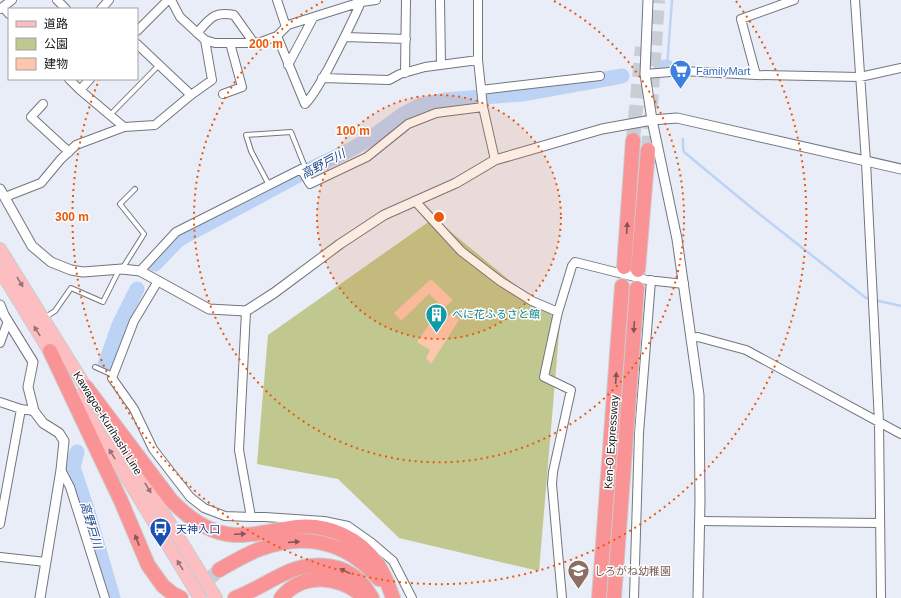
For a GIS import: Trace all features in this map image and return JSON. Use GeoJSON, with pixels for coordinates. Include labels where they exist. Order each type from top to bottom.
{"type":"FeatureCollection","features":[{"type":"Feature","properties":{"kind":"highway"},"geometry":{"type":"LineString","coordinates":[[624,267],[634,140]]}},
{"type":"Feature","properties":{"kind":"highway"},"geometry":{"type":"LineString","coordinates":[[638,270],[648,150]]}},
{"type":"Feature","properties":{"kind":"highway","name":"Ken-O Expressway"},"geometry":{"type":"LineString","coordinates":[[599,598],[622,286]]}},
{"type":"Feature","properties":{"kind":"highway","name":"Ken-O Expressway"},"geometry":{"type":"LineString","coordinates":[[614,598],[637,288]]}},
{"type":"Feature","properties":{"kind":"highway"},"geometry":{"type":"LineString","coordinates":[[50,351],[121,500],[145,560],[156,578],[163,586],[181,598]]}},
{"type":"Feature","properties":{"kind":"highway"},"geometry":{"type":"LineString","coordinates":[[86,387],[171,500],[185,515],[216,532],[234,535],[299,527],[320,528],[337,532],[354,540],[368,552],[379,566],[387,581],[392,598]]}},
{"type":"Feature","properties":{"kind":"highway"},"geometry":{"type":"LineString","coordinates":[[589,598],[611,431]]}},
{"type":"Feature","properties":{"kind":"highway"},"geometry":{"type":"LineString","coordinates":[[623,598],[624,459]]}},
{"type":"Feature","properties":{"kind":"highway"},"geometry":{"type":"LineString","coordinates":[[220,570],[241,557],[261,548],[283,543],[305,541],[322,542],[342,549],[366,565],[378,578],[392,598]]}},
{"type":"Feature","properties":{"kind":"highway"},"geometry":{"type":"LineString","coordinates":[[240,596],[291,570],[307,566],[324,565],[338,568],[353,575],[365,586],[372,598]]}},
{"type":"Feature","properties":{"kind":"highway"},"geometry":{"type":"LineString","coordinates":[[281,598],[295,586],[308,581],[321,579],[334,581],[348,586],[365,598]]}},
{"type":"Feature","properties":{"kind":"main road","name":"Kawagoe-Kurihashi Line"},"geometry":{"type":"LineString","coordinates":[[0,249],[216,598]]}},
{"type":"Feature","properties":{"kind":"main road","name":"Kawagoe-Kurihashi Line"},"geometry":{"type":"LineString","coordinates":[[0,270],[200,598]]}},
{"type":"Feature","properties":{"kind":"street"},"geometry":{"type":"LineString","coordinates":[[1,8],[12,0]]}},
{"type":"Feature","properties":{"kind":"street"},"geometry":{"type":"LineString","coordinates":[[58,0],[65,8]]}},
{"type":"Feature","properties":{"kind":"street"},"geometry":{"type":"LineString","coordinates":[[102,8],[109,0]]}},
{"type":"Feature","properties":{"kind":"street"},"geometry":{"type":"LineString","coordinates":[[138,31],[168,0]]}},
{"type":"Feature","properties":{"kind":"street"},"geometry":{"type":"LineString","coordinates":[[171,0],[180,17],[205,40],[214,43],[261,42],[277,36],[288,25],[361,2],[376,0]]}},
{"type":"Feature","properties":{"kind":"street"},"geometry":{"type":"LineString","coordinates":[[276,0],[286,27]]}},
{"type":"Feature","properties":{"kind":"street"},"geometry":{"type":"LineString","coordinates":[[406,0],[406,73]]}},
{"type":"Feature","properties":{"kind":"street"},"geometry":{"type":"LineString","coordinates":[[440,0],[441,64]]}},
{"type":"Feature","properties":{"kind":"street"},"geometry":{"type":"LineString","coordinates":[[478,0],[478,60],[481,90],[483,107],[495,160]]}},
{"type":"Feature","properties":{"kind":"street"},"geometry":{"type":"LineString","coordinates":[[648,0],[645,74],[652,120],[684,284],[699,395],[700,521],[698,598]]}},
{"type":"Feature","properties":{"kind":"street"},"geometry":{"type":"LineString","coordinates":[[756,75],[741,19],[794,0]]}},
{"type":"Feature","properties":{"kind":"street"},"geometry":{"type":"LineString","coordinates":[[855,0],[866,162],[879,422],[880,598]]}},
{"type":"Feature","properties":{"kind":"street"},"geometry":{"type":"LineString","coordinates":[[277,36],[305,104],[310,99],[345,37],[361,2]]}},
{"type":"Feature","properties":{"kind":"street"},"geometry":{"type":"LineString","coordinates":[[197,33],[213,16],[223,13],[234,15],[254,43]]}},
{"type":"Feature","properties":{"kind":"street"},"geometry":{"type":"LineString","coordinates":[[288,65],[313,18]]}},
{"type":"Feature","properties":{"kind":"street"},"geometry":{"type":"LineString","coordinates":[[345,37],[406,39]]}},
{"type":"Feature","properties":{"kind":"street"},"geometry":{"type":"LineString","coordinates":[[5,197],[41,183],[61,159],[76,145],[124,127],[156,125],[191,95],[212,80],[205,40]]}},
{"type":"Feature","properties":{"kind":"street"},"geometry":{"type":"LineString","coordinates":[[224,94],[242,88],[230,43]]}},
{"type":"Feature","properties":{"kind":"street"},"geometry":{"type":"LineString","coordinates":[[138,45],[191,95]]}},
{"type":"Feature","properties":{"kind":"street"},"geometry":{"type":"LineString","coordinates":[[322,78],[389,80],[406,73],[441,64],[478,60]]}},
{"type":"Feature","properties":{"kind":"street"},"geometry":{"type":"LineString","coordinates":[[645,74],[683,71],[860,78],[901,68]]}},
{"type":"Feature","properties":{"kind":"street"},"geometry":{"type":"LineString","coordinates":[[481,90],[600,76]]}},
{"type":"Feature","properties":{"kind":"street"},"geometry":{"type":"LineString","coordinates":[[70,80],[124,127]]}},
{"type":"Feature","properties":{"kind":"street"},"geometry":{"type":"LineString","coordinates":[[80,90],[89,80]]}},
{"type":"Feature","properties":{"kind":"street"},"geometry":{"type":"LineString","coordinates":[[43,104],[31,117],[69,152]]}},
{"type":"Feature","properties":{"kind":"street"},"geometry":{"type":"LineString","coordinates":[[140,271],[176,232],[301,168],[310,184],[367,157],[408,124],[436,113],[483,107]]}},
{"type":"Feature","properties":{"kind":"street"},"geometry":{"type":"LineString","coordinates":[[0,189],[32,246],[51,262],[71,270],[83,272],[121,269],[140,271],[209,309],[246,311],[274,293],[346,240],[384,215],[456,183],[495,160],[602,129],[652,120],[678,118],[901,169]]}},
{"type":"Feature","properties":{"kind":"street"},"geometry":{"type":"LineString","coordinates":[[415,201],[461,251],[500,281],[532,301],[558,312]]}},
{"type":"Feature","properties":{"kind":"street"},"geometry":{"type":"LineString","coordinates":[[562,598],[552,484],[553,472],[571,390],[544,377],[558,312],[572,266],[575,262],[651,280],[684,284]]}},
{"type":"Feature","properties":{"kind":"street"},"geometry":{"type":"LineString","coordinates":[[634,598],[639,433],[651,280]]}},
{"type":"Feature","properties":{"kind":"street"},"geometry":{"type":"LineString","coordinates":[[158,281],[134,321],[112,378],[134,409],[153,449],[190,497],[204,508],[225,516],[324,521],[348,526],[372,543],[393,561],[412,598]]}},
{"type":"Feature","properties":{"kind":"street"},"geometry":{"type":"LineString","coordinates":[[0,305],[4,317],[33,362],[28,387],[34,411],[43,423],[59,433],[64,441],[61,470],[40,598]]}},
{"type":"Feature","properties":{"kind":"street"},"geometry":{"type":"LineString","coordinates":[[246,311],[239,450],[251,518]]}},
{"type":"Feature","properties":{"kind":"street"},"geometry":{"type":"LineString","coordinates":[[0,343],[4,317]]}},
{"type":"Feature","properties":{"kind":"street"},"geometry":{"type":"LineString","coordinates":[[691,338],[698,337],[746,350],[901,434]]}},
{"type":"Feature","properties":{"kind":"street"},"geometry":{"type":"LineString","coordinates":[[0,402],[21,409],[34,411]]}},
{"type":"Feature","properties":{"kind":"street"},"geometry":{"type":"LineString","coordinates":[[0,524],[21,409]]}},
{"type":"Feature","properties":{"kind":"street"},"geometry":{"type":"LineString","coordinates":[[61,470],[70,487],[105,598]]}},
{"type":"Feature","properties":{"kind":"street"},"geometry":{"type":"LineString","coordinates":[[700,521],[880,523]]}},
{"type":"Feature","properties":{"kind":"street"},"geometry":{"type":"LineString","coordinates":[[0,557],[46,562]]}},
{"type":"Feature","properties":{"kind":"lane"},"geometry":{"type":"LineString","coordinates":[[110,115],[159,65]]}},
{"type":"Feature","properties":{"kind":"lane"},"geometry":{"type":"LineString","coordinates":[[269,185],[251,151],[246,135],[291,132],[305,167],[301,168]]}},
{"type":"Feature","properties":{"kind":"lane"},"geometry":{"type":"LineString","coordinates":[[42,318],[55,311],[71,288],[103,302],[121,269],[144,234],[120,204],[135,189]]}},
{"type":"Feature","properties":{"kind":"lane"},"geometry":{"type":"LineString","coordinates":[[94,367],[113,375]]}},
{"type":"Feature","properties":{"kind":"green space"},"geometry":{"type":"Polygon","coordinates":[[[434,218],[560,322],[539,571],[399,538],[338,479],[257,464],[268,335],[434,218]]]}},
{"type":"Feature","properties":{"kind":"building"},"geometry":{"type":"Polygon","coordinates":[[[431,279],[453,300],[444,308],[429,294],[401,321],[394,313],[431,279]]]}},
{"type":"Feature","properties":{"kind":"building","name":"べに花ふるさと館"},"geometry":{"type":"Polygon","coordinates":[[[451,313],[459,320],[431,364],[426,358],[430,350],[417,342],[430,323],[440,327],[451,313]]]}},
{"type":"Feature","properties":{"kind":"waterway","name":"高野戸川"},"geometry":{"type":"LineString","coordinates":[[667,67],[672,0]]}},
{"type":"Feature","properties":{"kind":"waterway","name":"高野戸川"},"geometry":{"type":"LineString","coordinates":[[661,68],[667,67]]}},
{"type":"Feature","properties":{"kind":"waterway","name":"高野戸川"},"geometry":{"type":"LineString","coordinates":[[155,264],[177,241],[185,236],[310,169],[368,140],[402,115],[421,105],[444,100],[522,94],[622,76]]}},
{"type":"Feature","properties":{"kind":"waterway"},"geometry":{"type":"LineString","coordinates":[[683,139],[684,152],[753,209],[866,298],[901,306]]}},
{"type":"Feature","properties":{"kind":"waterway","name":"高野戸川"},"geometry":{"type":"LineString","coordinates":[[105,365],[119,325],[137,289]]}},
{"type":"Feature","properties":{"kind":"waterway","name":"高野戸川"},"geometry":{"type":"LineString","coordinates":[[77,452],[73,467],[113,598]]}},
{"type":"Feature","properties":{"kind":"tunnel"},"geometry":{"type":"LineString","coordinates":[[648,150],[658,0]]}},
{"type":"Feature","properties":{"kind":"tunnel"},"geometry":{"type":"LineString","coordinates":[[633,140],[642,47]]}},
{"type":"Feature","properties":{"kind":"tunnel"},"geometry":{"type":"LineString","coordinates":[[195,598],[203,585],[219,570]]}},
{"type":"Feature","properties":{"kind":"place","name":"FamilyMart"},"geometry":{"type":"Point","coordinates":[680,90]}},
{"type":"Feature","properties":{"kind":"place","name":"べに花ふるさと館"},"geometry":{"type":"Point","coordinates":[436,334]}},
{"type":"Feature","properties":{"kind":"place","name":"天神入口"},"geometry":{"type":"Point","coordinates":[160,548]}},
{"type":"Feature","properties":{"kind":"place","name":"しろがね幼稚園"},"geometry":{"type":"Point","coordinates":[579,590]}}]}
